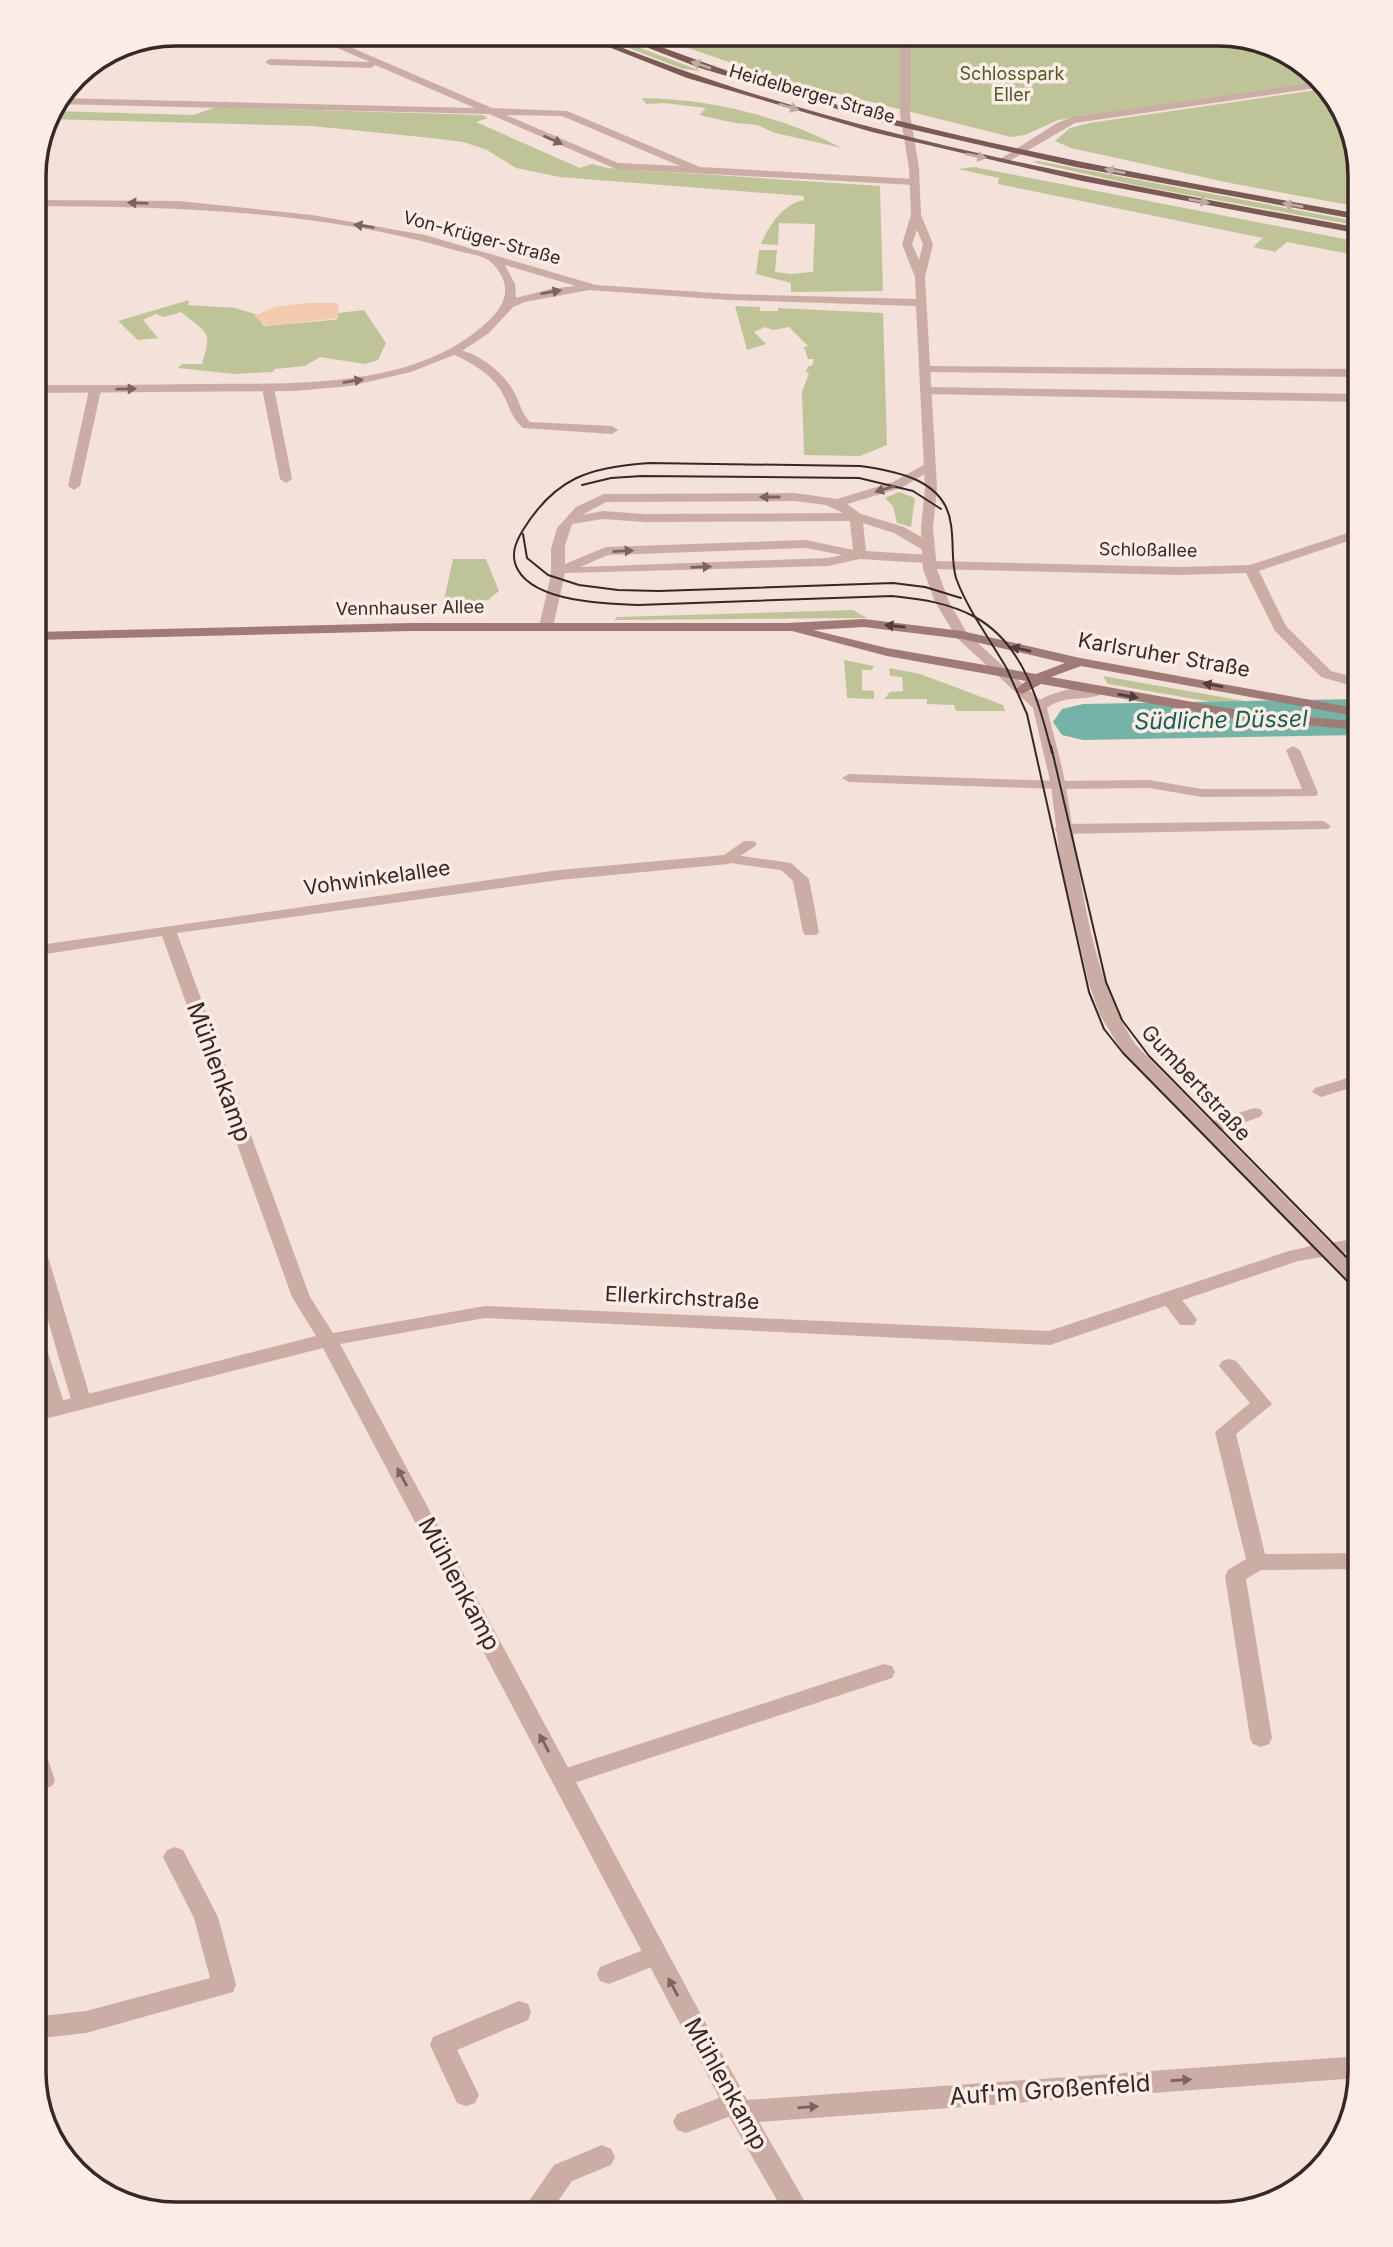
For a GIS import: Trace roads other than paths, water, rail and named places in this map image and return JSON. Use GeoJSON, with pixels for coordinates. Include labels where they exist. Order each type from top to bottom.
{"type":"FeatureCollection","features":[{"type":"Feature","properties":{"kind":"main road","name":"Heidelberger Straße"},"geometry":{"type":"LineString","coordinates":[[612,46],[724,87],[910,141],[1348,229]]}},
{"type":"Feature","properties":{"kind":"main road","name":"Heidelberger Straße"},"geometry":{"type":"LineString","coordinates":[[651,46],[750,81],[907,125],[1203,189],[1348,215]]}},
{"type":"Feature","properties":{"kind":"main road","name":"Vennhauser Allee"},"geometry":{"type":"LineString","coordinates":[[46,636],[410,627],[788,627],[864,623],[962,635]]}},
{"type":"Feature","properties":{"kind":"main road","name":"Vennhauser Allee"},"geometry":{"type":"LineString","coordinates":[[788,627],[836,641],[1005,673]]}},
{"type":"Feature","properties":{"kind":"main road","name":"Karlsruher Straße"},"geometry":{"type":"LineString","coordinates":[[962,635],[1080,662],[1348,711]]}},
{"type":"Feature","properties":{"kind":"main road"},"geometry":{"type":"LineString","coordinates":[[1022,690],[1080,662]]}},
{"type":"Feature","properties":{"kind":"main road"},"geometry":{"type":"LineString","coordinates":[[1005,673],[1259,717],[1348,725]]}},
{"type":"Feature","properties":{"kind":"main road"},"geometry":{"type":"LineString","coordinates":[[1259,717],[1276,710],[1279,705],[1272,697]]}},
{"type":"Feature","properties":{"kind":"street"},"geometry":{"type":"LineString","coordinates":[[338,46],[616,166],[914,182]]}},
{"type":"Feature","properties":{"kind":"street"},"geometry":{"type":"LineString","coordinates":[[904,46],[907,125],[916,215],[928,244],[920,277],[931,488],[929,557],[936,590],[962,635],[1040,707],[1047,700],[1058,696],[1100,691]]}},
{"type":"Feature","properties":{"kind":"street"},"geometry":{"type":"LineString","coordinates":[[270,62],[384,66]]}},
{"type":"Feature","properties":{"kind":"street"},"geometry":{"type":"LineString","coordinates":[[1002,161],[1060,125],[1073,120],[1311,86]]}},
{"type":"Feature","properties":{"kind":"street"},"geometry":{"type":"LineString","coordinates":[[68,101],[564,113],[702,172]]}},
{"type":"Feature","properties":{"kind":"street","name":"Von-Krüger-Straße"},"geometry":{"type":"LineString","coordinates":[[46,203],[144,203],[236,209],[377,228],[492,256],[595,288],[740,298],[921,303]]}},
{"type":"Feature","properties":{"kind":"street"},"geometry":{"type":"LineString","coordinates":[[916,215],[907,244],[920,277]]}},
{"type":"Feature","properties":{"kind":"street"},"geometry":{"type":"LineString","coordinates":[[492,256],[507,272],[512,291],[509,305]]}},
{"type":"Feature","properties":{"kind":"street"},"geometry":{"type":"LineString","coordinates":[[46,389],[268,388],[325,385],[375,378],[407,370],[455,351],[485,331],[509,305],[550,292],[595,288]]}},
{"type":"Feature","properties":{"kind":"street"},"geometry":{"type":"LineString","coordinates":[[455,351],[485,366],[506,390],[519,420],[527,425],[612,430]]}},
{"type":"Feature","properties":{"kind":"street"},"geometry":{"type":"LineString","coordinates":[[925,370],[1348,373]]}},
{"type":"Feature","properties":{"kind":"street"},"geometry":{"type":"LineString","coordinates":[[268,388],[286,479]]}},
{"type":"Feature","properties":{"kind":"street"},"geometry":{"type":"LineString","coordinates":[[74,486],[95,390]]}},
{"type":"Feature","properties":{"kind":"street"},"geometry":{"type":"LineString","coordinates":[[926,391],[1348,398]]}},
{"type":"Feature","properties":{"kind":"street"},"geometry":{"type":"LineString","coordinates":[[803,517],[837,503],[897,485],[929,466]]}},
{"type":"Feature","properties":{"kind":"street"},"geometry":{"type":"LineString","coordinates":[[546,627],[546,612],[559,571],[558,547],[567,521],[581,508],[615,497],[795,497],[837,503],[856,516],[898,530],[929,557]]}},
{"type":"Feature","properties":{"kind":"street"},"geometry":{"type":"LineString","coordinates":[[567,521],[603,515],[658,518],[856,516]]}},
{"type":"Feature","properties":{"kind":"street"},"geometry":{"type":"LineString","coordinates":[[856,516],[860,555]]}},
{"type":"Feature","properties":{"kind":"street","name":"Schloßallee"},"geometry":{"type":"LineString","coordinates":[[860,555],[1179,571],[1251,569],[1348,537]]}},
{"type":"Feature","properties":{"kind":"street"},"geometry":{"type":"LineString","coordinates":[[559,571],[606,551],[806,544],[860,555]]}},
{"type":"Feature","properties":{"kind":"street"},"geometry":{"type":"LineString","coordinates":[[559,571],[828,562],[860,555]]}},
{"type":"Feature","properties":{"kind":"street"},"geometry":{"type":"LineString","coordinates":[[1251,569],[1280,628],[1325,674],[1348,681]]}},
{"type":"Feature","properties":{"kind":"street","name":"Gumbertstraße"},"geometry":{"type":"LineString","coordinates":[[1040,707],[1058,785],[1062,829],[1097,984],[1108,1014],[1128,1046],[1348,1271]]}},
{"type":"Feature","properties":{"kind":"street"},"geometry":{"type":"LineString","coordinates":[[849,778],[1058,785],[1149,784],[1202,793],[1311,793],[1293,750]]}},
{"type":"Feature","properties":{"kind":"street"},"geometry":{"type":"LineString","coordinates":[[1062,829],[1323,826]]}},
{"type":"Feature","properties":{"kind":"street"},"geometry":{"type":"LineString","coordinates":[[728,859],[749,844]]}},
{"type":"Feature","properties":{"kind":"street","name":"Vohwinkelallee"},"geometry":{"type":"LineString","coordinates":[[46,949],[169,932],[226,920],[559,874],[728,859],[786,866],[801,879],[811,932]]}},
{"type":"Feature","properties":{"kind":"street","name":"Mühlenkamp"},"geometry":{"type":"LineString","coordinates":[[169,932],[301,1297],[328,1340],[737,2107],[792,2202]]}},
{"type":"Feature","properties":{"kind":"street"},"geometry":{"type":"LineString","coordinates":[[1321,1092],[1348,1083]]}},
{"type":"Feature","properties":{"kind":"street"},"geometry":{"type":"LineString","coordinates":[[1207,1129],[1254,1114]]}},
{"type":"Feature","properties":{"kind":"street","name":"Ellerkirchstraße"},"geometry":{"type":"LineString","coordinates":[[46,1412],[328,1340],[485,1312],[1051,1338],[1270,1263],[1325,1248],[1348,1245]]}},
{"type":"Feature","properties":{"kind":"street"},"geometry":{"type":"LineString","coordinates":[[46,1281],[82,1402]]}},
{"type":"Feature","properties":{"kind":"street"},"geometry":{"type":"LineString","coordinates":[[1169,1298],[1187,1320]]}},
{"type":"Feature","properties":{"kind":"street"},"geometry":{"type":"LineString","coordinates":[[1229,1366],[1262,1404],[1225,1432],[1257,1562]]}},
{"type":"Feature","properties":{"kind":"street"},"geometry":{"type":"LineString","coordinates":[[46,1378],[56,1409]]}},
{"type":"Feature","properties":{"kind":"street"},"geometry":{"type":"LineString","coordinates":[[1261,1738],[1235,1576],[1257,1562],[1348,1561]]}},
{"type":"Feature","properties":{"kind":"street"},"geometry":{"type":"LineString","coordinates":[[562,1778],[884,1672]]}},
{"type":"Feature","properties":{"kind":"street"},"geometry":{"type":"LineString","coordinates":[[46,2027],[86,2022],[224,1984],[206,1917],[175,1857]]}},
{"type":"Feature","properties":{"kind":"street"},"geometry":{"type":"LineString","coordinates":[[609,1974],[656,1955]]}},
{"type":"Feature","properties":{"kind":"street"},"geometry":{"type":"LineString","coordinates":[[466,2095],[442,2045],[519,2012]]}},
{"type":"Feature","properties":{"kind":"street","name":"Auf'm Großenfeld"},"geometry":{"type":"LineString","coordinates":[[686,2122],[737,2107],[1348,2068]]}},
{"type":"Feature","properties":{"kind":"street"},"geometry":{"type":"LineString","coordinates":[[542,2201],[563,2173],[602,2157]]}},
{"type":"Feature","properties":{"kind":"waterway","name":"Südliche Düssel"},"geometry":{"type":"LineString","coordinates":[[1083,722],[1348,717]]}},
{"type":"Feature","properties":{"kind":"tram line"},"geometry":{"type":"LineString","coordinates":[[649,463],[860,466],[918,480],[940,498],[951,525],[956,578],[975,617],[935,602],[892,596],[638,605],[591,602],[555,595],[527,581],[518,570],[514,550],[523,530],[548,498],[561,487],[591,472],[649,463]]}},
{"type":"Feature","properties":{"kind":"tram line"},"geometry":{"type":"LineString","coordinates":[[582,485],[611,478],[642,476],[859,478],[913,491],[941,509]]}},
{"type":"Feature","properties":{"kind":"tram line"},"geometry":{"type":"LineString","coordinates":[[523,534],[527,558],[548,575],[579,585],[659,591],[893,583],[925,587],[961,598]]}},
{"type":"Feature","properties":{"kind":"tram line"},"geometry":{"type":"LineString","coordinates":[[975,617],[1006,643],[1027,676],[1052,753]]}},
{"type":"Feature","properties":{"kind":"tram line"},"geometry":{"type":"LineString","coordinates":[[975,617],[1006,667],[1027,714],[1089,992],[1104,1029],[1123,1053],[1348,1282]]}},
{"type":"Feature","properties":{"kind":"tram line"},"geometry":{"type":"LineString","coordinates":[[1051,746],[1106,982],[1122,1020],[1149,1056],[1348,1259]]}},
{"type":"Feature","properties":{"kind":"park label","name":"Schlosspark Eller"},"geometry":{"type":"Point","coordinates":[1012,84]}}]}
